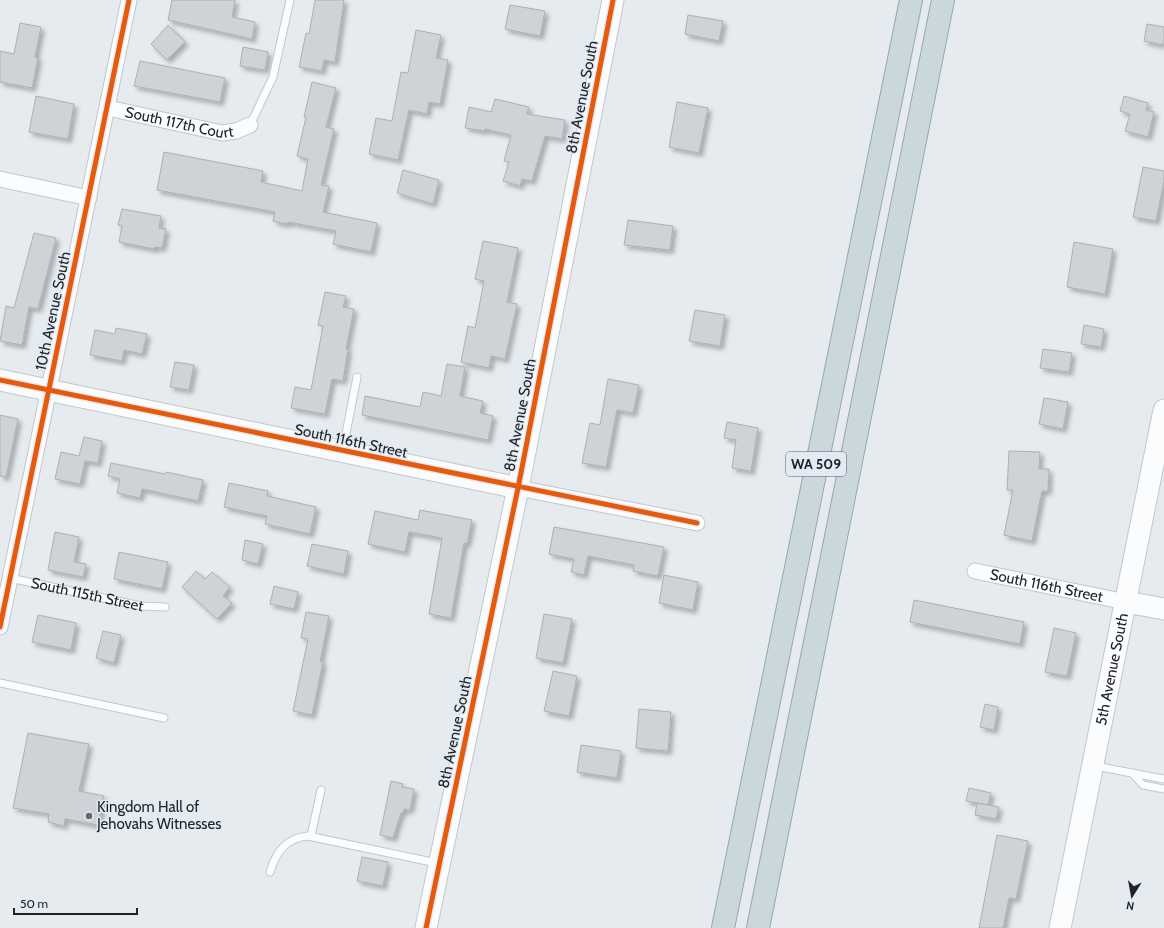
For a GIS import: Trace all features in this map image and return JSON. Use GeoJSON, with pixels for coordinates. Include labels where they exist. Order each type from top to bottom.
{"type":"FeatureCollection","features":[{"type":"Feature","properties":{"kind":"highway","name":"WA 509"},"geometry":{"type":"LineString","coordinates":[[723,928],[911,0]]}},
{"type":"Feature","properties":{"kind":"highway","name":"WA 509"},"geometry":{"type":"LineString","coordinates":[[758,928],[943,0]]}},
{"type":"Feature","properties":{"kind":"street","name":"10th Avenue South"},"geometry":{"type":"LineString","coordinates":[[0,627],[6,585],[49,390],[129,0]]}},
{"type":"Feature","properties":{"kind":"street","name":"8th Avenue South"},"geometry":{"type":"LineString","coordinates":[[426,928],[518,488],[613,0]]}},
{"type":"Feature","properties":{"kind":"street","name":"South 117th Court"},"geometry":{"type":"LineString","coordinates":[[108,108],[222,133],[236,131],[250,125]]}},
{"type":"Feature","properties":{"kind":"street"},"geometry":{"type":"LineString","coordinates":[[0,179],[89,198]]}},
{"type":"Feature","properties":{"kind":"street","name":"South 116th Street"},"geometry":{"type":"LineString","coordinates":[[0,380],[518,488],[697,523]]}},
{"type":"Feature","properties":{"kind":"street","name":"5th Avenue South"},"geometry":{"type":"LineString","coordinates":[[1060,928],[1164,410]]}},
{"type":"Feature","properties":{"kind":"street","name":"South 116th Street"},"geometry":{"type":"LineString","coordinates":[[975,571],[1164,609]]}},
{"type":"Feature","properties":{"kind":"lane"},"geometry":{"type":"LineString","coordinates":[[250,125],[273,77],[290,0]]}},
{"type":"Feature","properties":{"kind":"lane"},"geometry":{"type":"LineString","coordinates":[[342,451],[356,378]]}},
{"type":"Feature","properties":{"kind":"lane","name":"South 115th Street"},"geometry":{"type":"LineString","coordinates":[[6,585],[141,606],[165,606]]}},
{"type":"Feature","properties":{"kind":"lane"},"geometry":{"type":"LineString","coordinates":[[0,683],[164,718]]}},
{"type":"Feature","properties":{"kind":"lane"},"geometry":{"type":"LineString","coordinates":[[1093,766],[1164,779]]}},
{"type":"Feature","properties":{"kind":"lane"},"geometry":{"type":"LineString","coordinates":[[1132,773],[1143,785],[1164,789]]}},
{"type":"Feature","properties":{"kind":"lane"},"geometry":{"type":"LineString","coordinates":[[311,836],[321,790]]}},
{"type":"Feature","properties":{"kind":"lane"},"geometry":{"type":"LineString","coordinates":[[270,872],[275,857],[283,846],[292,840],[304,836],[311,836],[440,863]]}},
{"type":"Feature","properties":{"kind":"building"},"geometry":{"type":"Polygon","coordinates":[[[172,0],[235,0],[232,17],[255,22],[252,39],[168,20],[172,0]]]}},
{"type":"Feature","properties":{"kind":"building"},"geometry":{"type":"Polygon","coordinates":[[[315,0],[344,0],[335,62],[324,60],[322,71],[299,67],[306,33],[309,34],[315,0]]]}},
{"type":"Feature","properties":{"kind":"building"},"geometry":{"type":"Polygon","coordinates":[[[510,5],[545,11],[540,36],[505,29],[510,5]]]}},
{"type":"Feature","properties":{"kind":"building"},"geometry":{"type":"Polygon","coordinates":[[[688,15],[723,21],[719,41],[685,34],[688,15]]]}},
{"type":"Feature","properties":{"kind":"building"},"geometry":{"type":"Polygon","coordinates":[[[20,23],[41,27],[35,57],[38,58],[32,88],[0,82],[0,51],[14,54],[20,23]]]}},
{"type":"Feature","properties":{"kind":"building"},"geometry":{"type":"Polygon","coordinates":[[[1147,24],[1164,27],[1164,45],[1144,41],[1147,24]]]}},
{"type":"Feature","properties":{"kind":"building"},"geometry":{"type":"Polygon","coordinates":[[[168,25],[185,42],[167,60],[151,44],[168,25]]]}},
{"type":"Feature","properties":{"kind":"building"},"geometry":{"type":"Polygon","coordinates":[[[416,30],[441,35],[436,58],[448,60],[440,104],[429,102],[427,114],[409,110],[398,160],[369,154],[376,118],[392,121],[401,72],[408,73],[416,30]]]}},
{"type":"Feature","properties":{"kind":"building"},"geometry":{"type":"Polygon","coordinates":[[[243,47],[268,52],[265,70],[240,66],[243,47]]]}},
{"type":"Feature","properties":{"kind":"building"},"geometry":{"type":"Polygon","coordinates":[[[140,61],[225,78],[220,102],[134,86],[140,61]]]}},
{"type":"Feature","properties":{"kind":"building"},"geometry":{"type":"Polygon","coordinates":[[[312,82],[336,88],[326,127],[334,129],[321,185],[329,186],[323,212],[377,223],[371,252],[333,244],[336,231],[288,222],[287,224],[273,221],[275,212],[157,190],[164,152],[263,171],[261,182],[302,191],[308,159],[297,156],[312,82]]]}},
{"type":"Feature","properties":{"kind":"building"},"geometry":{"type":"Polygon","coordinates":[[[36,96],[74,104],[68,139],[29,132],[36,96]]]}},
{"type":"Feature","properties":{"kind":"building"},"geometry":{"type":"Polygon","coordinates":[[[1124,96],[1148,103],[1146,110],[1154,112],[1148,137],[1125,131],[1130,114],[1120,111],[1124,96]]]}},
{"type":"Feature","properties":{"kind":"building"},"geometry":{"type":"Polygon","coordinates":[[[495,99],[529,107],[527,114],[565,120],[562,139],[545,136],[532,181],[522,179],[520,186],[503,181],[509,162],[504,161],[511,135],[485,129],[485,131],[465,128],[469,107],[491,112],[495,99]]]}},
{"type":"Feature","properties":{"kind":"building"},"geometry":{"type":"Polygon","coordinates":[[[677,102],[708,108],[699,153],[669,147],[677,102]]]}},
{"type":"Feature","properties":{"kind":"building"},"geometry":{"type":"Polygon","coordinates":[[[1143,167],[1164,171],[1164,181],[1156,221],[1133,217],[1143,167]]]}},
{"type":"Feature","properties":{"kind":"building"},"geometry":{"type":"Polygon","coordinates":[[[403,170],[439,180],[433,204],[397,193],[403,170]]]}},
{"type":"Feature","properties":{"kind":"building"},"geometry":{"type":"Polygon","coordinates":[[[122,209],[161,216],[159,228],[166,229],[162,248],[155,247],[154,249],[119,242],[122,226],[118,225],[122,209]]]}},
{"type":"Feature","properties":{"kind":"building"},"geometry":{"type":"Polygon","coordinates":[[[628,220],[673,226],[670,250],[624,245],[628,220]]]}},
{"type":"Feature","properties":{"kind":"building"},"geometry":{"type":"Polygon","coordinates":[[[34,233],[56,238],[38,309],[29,307],[22,345],[0,341],[6,306],[14,308],[34,233]]]}},
{"type":"Feature","properties":{"kind":"building"},"geometry":{"type":"Polygon","coordinates":[[[483,241],[518,248],[507,302],[517,304],[505,359],[491,356],[489,368],[461,362],[468,326],[475,328],[484,281],[475,279],[483,241]]]}},
{"type":"Feature","properties":{"kind":"building"},"geometry":{"type":"Polygon","coordinates":[[[1074,242],[1113,249],[1105,294],[1067,287],[1074,242]]]}},
{"type":"Feature","properties":{"kind":"building"},"geometry":{"type":"Polygon","coordinates":[[[325,292],[346,296],[343,307],[354,309],[346,349],[348,349],[343,381],[332,379],[325,414],[291,408],[295,387],[311,390],[323,326],[318,325],[325,292]]]}},
{"type":"Feature","properties":{"kind":"building"},"geometry":{"type":"Polygon","coordinates":[[[695,310],[725,315],[720,346],[689,341],[695,310]]]}},
{"type":"Feature","properties":{"kind":"building"},"geometry":{"type":"Polygon","coordinates":[[[1084,325],[1104,329],[1101,347],[1081,344],[1084,325]]]}},
{"type":"Feature","properties":{"kind":"building"},"geometry":{"type":"Polygon","coordinates":[[[116,328],[147,334],[142,354],[124,350],[122,361],[90,355],[95,330],[115,334],[116,328]]]}},
{"type":"Feature","properties":{"kind":"building"},"geometry":{"type":"Polygon","coordinates":[[[1043,349],[1072,353],[1069,372],[1040,368],[1043,349]]]}},
{"type":"Feature","properties":{"kind":"building"},"geometry":{"type":"Polygon","coordinates":[[[175,362],[194,365],[189,390],[170,387],[175,362]]]}},
{"type":"Feature","properties":{"kind":"building"},"geometry":{"type":"Polygon","coordinates":[[[447,364],[465,367],[460,396],[483,401],[480,413],[493,416],[488,440],[362,415],[365,396],[420,407],[423,392],[441,396],[447,364]]]}},
{"type":"Feature","properties":{"kind":"building"},"geometry":{"type":"Polygon","coordinates":[[[608,379],[639,385],[633,413],[617,410],[606,467],[582,463],[590,423],[600,425],[608,379]]]}},
{"type":"Feature","properties":{"kind":"building"},"geometry":{"type":"Polygon","coordinates":[[[1044,398],[1068,402],[1063,429],[1039,424],[1044,398]]]}},
{"type":"Feature","properties":{"kind":"building"},"geometry":{"type":"Polygon","coordinates":[[[0,415],[18,419],[6,477],[0,476],[0,415]]]}},
{"type":"Feature","properties":{"kind":"building"},"geometry":{"type":"Polygon","coordinates":[[[727,422],[758,428],[751,471],[732,468],[736,440],[724,438],[727,422]]]}},
{"type":"Feature","properties":{"kind":"building"},"geometry":{"type":"Polygon","coordinates":[[[84,437],[102,441],[98,463],[85,461],[80,484],[55,479],[61,452],[79,456],[84,437]]]}},
{"type":"Feature","properties":{"kind":"building"},"geometry":{"type":"Polygon","coordinates":[[[1009,451],[1040,452],[1039,469],[1049,469],[1048,491],[1042,491],[1032,541],[1004,535],[1013,490],[1007,490],[1009,451]]]}},
{"type":"Feature","properties":{"kind":"building"},"geometry":{"type":"Polygon","coordinates":[[[111,463],[203,480],[198,501],[142,489],[140,498],[117,493],[120,479],[108,476],[111,463]]]}},
{"type":"Feature","properties":{"kind":"building"},"geometry":{"type":"Polygon","coordinates":[[[229,483],[268,491],[267,496],[316,507],[310,534],[265,524],[267,516],[224,507],[229,483]]]}},
{"type":"Feature","properties":{"kind":"building"},"geometry":{"type":"Polygon","coordinates":[[[420,510],[472,520],[467,544],[464,543],[451,618],[429,614],[442,538],[409,532],[405,552],[368,544],[375,511],[418,520],[420,510]]]}},
{"type":"Feature","properties":{"kind":"building"},"geometry":{"type":"Polygon","coordinates":[[[554,527],[664,547],[658,576],[633,571],[634,565],[588,556],[584,575],[571,572],[574,559],[549,554],[554,527]]]}},
{"type":"Feature","properties":{"kind":"building"},"geometry":{"type":"Polygon","coordinates":[[[55,532],[79,537],[74,562],[86,564],[83,577],[48,570],[55,532]]]}},
{"type":"Feature","properties":{"kind":"building"},"geometry":{"type":"Polygon","coordinates":[[[245,540],[263,544],[258,564],[242,560],[245,540]]]}},
{"type":"Feature","properties":{"kind":"building"},"geometry":{"type":"Polygon","coordinates":[[[312,544],[348,551],[344,574],[307,566],[312,544]]]}},
{"type":"Feature","properties":{"kind":"building"},"geometry":{"type":"Polygon","coordinates":[[[119,552],[168,562],[162,589],[114,579],[119,552]]]}},
{"type":"Feature","properties":{"kind":"building"},"geometry":{"type":"Polygon","coordinates":[[[196,571],[205,579],[212,572],[230,587],[223,596],[232,603],[217,619],[182,587],[196,571]]]}},
{"type":"Feature","properties":{"kind":"building"},"geometry":{"type":"Polygon","coordinates":[[[664,575],[698,582],[693,610],[659,603],[664,575]]]}},
{"type":"Feature","properties":{"kind":"building"},"geometry":{"type":"Polygon","coordinates":[[[274,586],[298,592],[294,609],[270,604],[274,586]]]}},
{"type":"Feature","properties":{"kind":"building"},"geometry":{"type":"Polygon","coordinates":[[[914,600],[1024,622],[1020,644],[910,622],[914,600]]]}},
{"type":"Feature","properties":{"kind":"building"},"geometry":{"type":"Polygon","coordinates":[[[306,612],[329,616],[320,662],[323,662],[312,715],[293,711],[308,639],[301,638],[306,612]]]}},
{"type":"Feature","properties":{"kind":"building"},"geometry":{"type":"Polygon","coordinates":[[[544,614],[572,619],[563,663],[536,658],[544,614]]]}},
{"type":"Feature","properties":{"kind":"building"},"geometry":{"type":"Polygon","coordinates":[[[38,615],[76,623],[71,650],[32,642],[38,615]]]}},
{"type":"Feature","properties":{"kind":"building"},"geometry":{"type":"Polygon","coordinates":[[[1054,628],[1076,633],[1067,676],[1045,672],[1054,628]]]}},
{"type":"Feature","properties":{"kind":"building"},"geometry":{"type":"Polygon","coordinates":[[[103,631],[121,635],[114,663],[96,658],[103,631]]]}},
{"type":"Feature","properties":{"kind":"building"},"geometry":{"type":"Polygon","coordinates":[[[553,671],[577,676],[569,716],[544,711],[553,671]]]}},
{"type":"Feature","properties":{"kind":"building"},"geometry":{"type":"Polygon","coordinates":[[[985,704],[998,707],[994,730],[980,727],[985,704]]]}},
{"type":"Feature","properties":{"kind":"building"},"geometry":{"type":"Polygon","coordinates":[[[639,709],[671,712],[668,751],[636,748],[639,709]]]}},
{"type":"Feature","properties":{"kind":"building"},"geometry":{"type":"Polygon","coordinates":[[[28,733],[89,744],[79,791],[104,796],[98,825],[65,819],[64,826],[48,822],[49,814],[13,808],[28,733]]]}},
{"type":"Feature","properties":{"kind":"building"},"geometry":{"type":"Polygon","coordinates":[[[581,745],[621,751],[617,778],[577,772],[581,745]]]}},
{"type":"Feature","properties":{"kind":"building"},"geometry":{"type":"Polygon","coordinates":[[[391,781],[403,784],[402,787],[414,789],[410,810],[404,809],[403,813],[401,813],[393,838],[380,835],[391,781]]]}},
{"type":"Feature","properties":{"kind":"building"},"geometry":{"type":"Polygon","coordinates":[[[969,788],[991,793],[988,805],[966,801],[969,788]]]}},
{"type":"Feature","properties":{"kind":"building"},"geometry":{"type":"Polygon","coordinates":[[[977,803],[999,807],[996,819],[975,815],[977,803]]]}},
{"type":"Feature","properties":{"kind":"building"},"geometry":{"type":"Polygon","coordinates":[[[997,835],[1028,841],[1016,899],[1009,898],[1003,928],[979,928],[997,835]]]}},
{"type":"Feature","properties":{"kind":"building"},"geometry":{"type":"Polygon","coordinates":[[[362,857],[388,862],[383,886],[357,881],[362,857]]]}},
{"type":"Feature","properties":{"kind":"cycle path"},"geometry":{"type":"LineString","coordinates":[[0,627],[129,0]]}},
{"type":"Feature","properties":{"kind":"cycle path"},"geometry":{"type":"LineString","coordinates":[[426,928],[518,488],[613,0]]}},
{"type":"Feature","properties":{"kind":"cycle path"},"geometry":{"type":"LineString","coordinates":[[0,380],[697,523]]}},
{"type":"Feature","properties":{"kind":"place","name":"Kingdom Hall of Jehovahs Witnesses"},"geometry":{"type":"Point","coordinates":[89,816]}}]}
